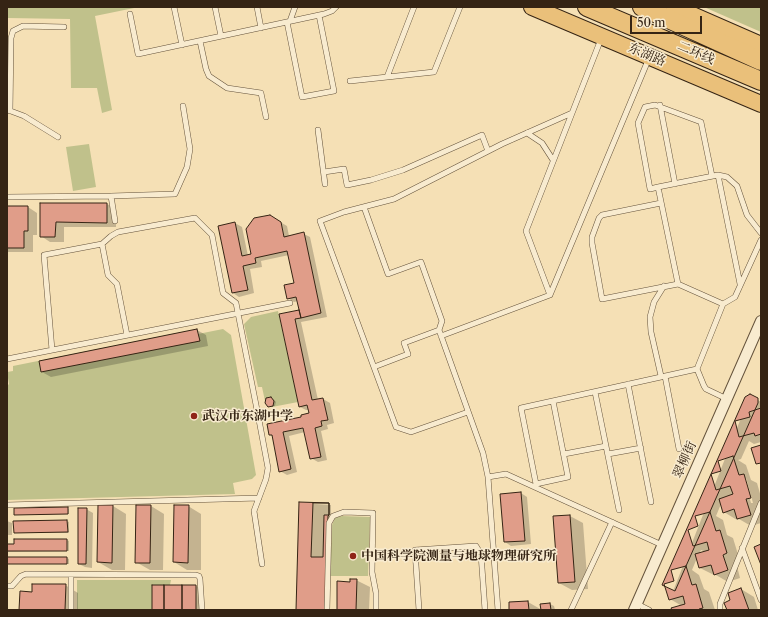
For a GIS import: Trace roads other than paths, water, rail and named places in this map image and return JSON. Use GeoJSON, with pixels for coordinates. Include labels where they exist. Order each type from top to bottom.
{"type":"FeatureCollection","features":[{"type":"Feature","properties":{"kind":"highway","name":"二环线"},"geometry":{"type":"LineString","coordinates":[[587,7],[761,81]]}},
{"type":"Feature","properties":{"kind":"highway","name":"二环线"},"geometry":{"type":"LineString","coordinates":[[642,7],[761,61]]}},
{"type":"Feature","properties":{"kind":"main road","name":"东湖路"},"geometry":{"type":"LineString","coordinates":[[532,7],[761,104]]}},
{"type":"Feature","properties":{"kind":"main road"},"geometry":{"type":"LineString","coordinates":[[674,7],[761,45]]}},
{"type":"Feature","properties":{"kind":"street","name":"翠柳街"},"geometry":{"type":"LineString","coordinates":[[635,607],[761,322]]}},
{"type":"Feature","properties":{"kind":"lane"},"geometry":{"type":"LineString","coordinates":[[174,7],[182,45]]}},
{"type":"Feature","properties":{"kind":"lane"},"geometry":{"type":"LineString","coordinates":[[215,7],[221,36]]}},
{"type":"Feature","properties":{"kind":"lane"},"geometry":{"type":"LineString","coordinates":[[257,7],[261,28]]}},
{"type":"Feature","properties":{"kind":"lane"},"geometry":{"type":"LineString","coordinates":[[295,7],[288,22],[302,97],[334,91],[319,15]]}},
{"type":"Feature","properties":{"kind":"lane"},"geometry":{"type":"LineString","coordinates":[[130,14],[138,54],[319,15],[332,11],[336,7]]}},
{"type":"Feature","properties":{"kind":"lane"},"geometry":{"type":"LineString","coordinates":[[387,77],[414,7]]}},
{"type":"Feature","properties":{"kind":"lane"},"geometry":{"type":"LineString","coordinates":[[350,81],[434,72],[460,7]]}},
{"type":"Feature","properties":{"kind":"lane"},"geometry":{"type":"LineString","coordinates":[[58,137],[24,116],[9,110],[11,38],[13,31],[23,26],[64,27]]}},
{"type":"Feature","properties":{"kind":"lane"},"geometry":{"type":"LineString","coordinates":[[550,295],[526,231],[602,36]]}},
{"type":"Feature","properties":{"kind":"lane"},"geometry":{"type":"LineString","coordinates":[[200,41],[209,76],[227,88],[261,93],[266,117]]}},
{"type":"Feature","properties":{"kind":"lane"},"geometry":{"type":"LineString","coordinates":[[441,336],[550,295],[650,56]]}},
{"type":"Feature","properties":{"kind":"lane"},"geometry":{"type":"LineString","coordinates":[[712,176],[701,122],[660,105],[645,107],[638,123],[650,189],[718,175],[727,177],[737,186],[747,215],[761,233]]}},
{"type":"Feature","properties":{"kind":"lane"},"geometry":{"type":"LineString","coordinates":[[660,105],[676,184]]}},
{"type":"Feature","properties":{"kind":"lane"},"geometry":{"type":"LineString","coordinates":[[7,196],[111,196],[175,194],[187,167],[190,149],[183,106]]}},
{"type":"Feature","properties":{"kind":"lane"},"geometry":{"type":"LineString","coordinates":[[468,412],[411,432],[396,427],[320,221],[344,212],[394,199],[527,133],[572,113]]}},
{"type":"Feature","properties":{"kind":"lane"},"geometry":{"type":"LineString","coordinates":[[318,130],[325,184]]}},
{"type":"Feature","properties":{"kind":"lane"},"geometry":{"type":"LineString","coordinates":[[527,133],[542,143],[553,160]]}},
{"type":"Feature","properties":{"kind":"lane"},"geometry":{"type":"LineString","coordinates":[[324,172],[344,169],[347,185],[371,180],[403,170],[482,135],[488,152]]}},
{"type":"Feature","properties":{"kind":"lane"},"geometry":{"type":"LineString","coordinates":[[718,175],[740,284]]}},
{"type":"Feature","properties":{"kind":"lane"},"geometry":{"type":"LineString","coordinates":[[658,187],[678,284]]}},
{"type":"Feature","properties":{"kind":"lane"},"geometry":{"type":"LineString","coordinates":[[111,196],[115,221]]}},
{"type":"Feature","properties":{"kind":"lane"},"geometry":{"type":"LineString","coordinates":[[661,202],[602,215],[599,218],[592,237],[592,243],[602,299],[678,284],[723,304]]}},
{"type":"Feature","properties":{"kind":"lane"},"geometry":{"type":"LineString","coordinates":[[364,207],[388,274],[421,262],[442,321],[439,330],[483,453],[488,476],[498,610]]}},
{"type":"Feature","properties":{"kind":"lane"},"geometry":{"type":"LineString","coordinates":[[52,350],[44,255],[102,244],[118,232],[195,218],[212,235],[224,293],[236,303],[268,468],[266,479],[255,508],[254,515],[262,564]]}},
{"type":"Feature","properties":{"kind":"lane"},"geometry":{"type":"LineString","coordinates":[[727,399],[706,389],[697,368],[723,304],[735,297],[761,240]]}},
{"type":"Feature","properties":{"kind":"lane"},"geometry":{"type":"LineString","coordinates":[[102,244],[108,275],[117,284],[127,335]]}},
{"type":"Feature","properties":{"kind":"lane"},"geometry":{"type":"LineString","coordinates":[[664,286],[654,302],[650,317],[651,332],[663,376],[679,449]]}},
{"type":"Feature","properties":{"kind":"lane"},"geometry":{"type":"LineString","coordinates":[[7,358],[290,303]]}},
{"type":"Feature","properties":{"kind":"lane"},"geometry":{"type":"LineString","coordinates":[[374,367],[408,354],[404,343],[439,330]]}},
{"type":"Feature","properties":{"kind":"lane"},"geometry":{"type":"LineString","coordinates":[[553,402],[568,477],[536,484],[521,408],[553,402],[697,368]]}},
{"type":"Feature","properties":{"kind":"lane"},"geometry":{"type":"LineString","coordinates":[[628,384],[651,502]]}},
{"type":"Feature","properties":{"kind":"lane"},"geometry":{"type":"LineString","coordinates":[[595,392],[619,510]]}},
{"type":"Feature","properties":{"kind":"lane"},"geometry":{"type":"LineString","coordinates":[[564,454],[606,446]]}},
{"type":"Feature","properties":{"kind":"lane"},"geometry":{"type":"LineString","coordinates":[[608,454],[641,448]]}},
{"type":"Feature","properties":{"kind":"lane"},"geometry":{"type":"LineString","coordinates":[[488,476],[506,474],[662,545]]}},
{"type":"Feature","properties":{"kind":"lane"},"geometry":{"type":"LineString","coordinates":[[7,505],[259,498]]}},
{"type":"Feature","properties":{"kind":"lane"},"geometry":{"type":"LineString","coordinates":[[720,610],[720,604],[761,503]]}},
{"type":"Feature","properties":{"kind":"lane"},"geometry":{"type":"LineString","coordinates":[[327,610],[329,523],[334,516],[344,512],[373,513],[372,572],[376,593],[376,610]]}},
{"type":"Feature","properties":{"kind":"lane"},"geometry":{"type":"LineString","coordinates":[[571,610],[612,522]]}},
{"type":"Feature","properties":{"kind":"lane"},"geometry":{"type":"LineString","coordinates":[[419,610],[415,550],[476,546],[481,554],[485,610]]}},
{"type":"Feature","properties":{"kind":"lane"},"geometry":{"type":"LineString","coordinates":[[742,548],[761,600]]}},
{"type":"Feature","properties":{"kind":"lane"},"geometry":{"type":"LineString","coordinates":[[7,586],[14,584],[23,575],[196,575],[199,576],[200,579],[202,610]]}},
{"type":"Feature","properties":{"kind":"lane"},"geometry":{"type":"LineString","coordinates":[[71,575],[71,610]]}},
{"type":"Feature","properties":{"kind":"lane"},"geometry":{"type":"LineString","coordinates":[[635,607],[649,610]]}},
{"type":"Feature","properties":{"kind":"place","name":"武汉市东湖中学"},"geometry":{"type":"Point","coordinates":[194,416]}},
{"type":"Feature","properties":{"kind":"place","name":"中国科学院测量与地球物理研究所"},"geometry":{"type":"Point","coordinates":[353,556]}}]}
